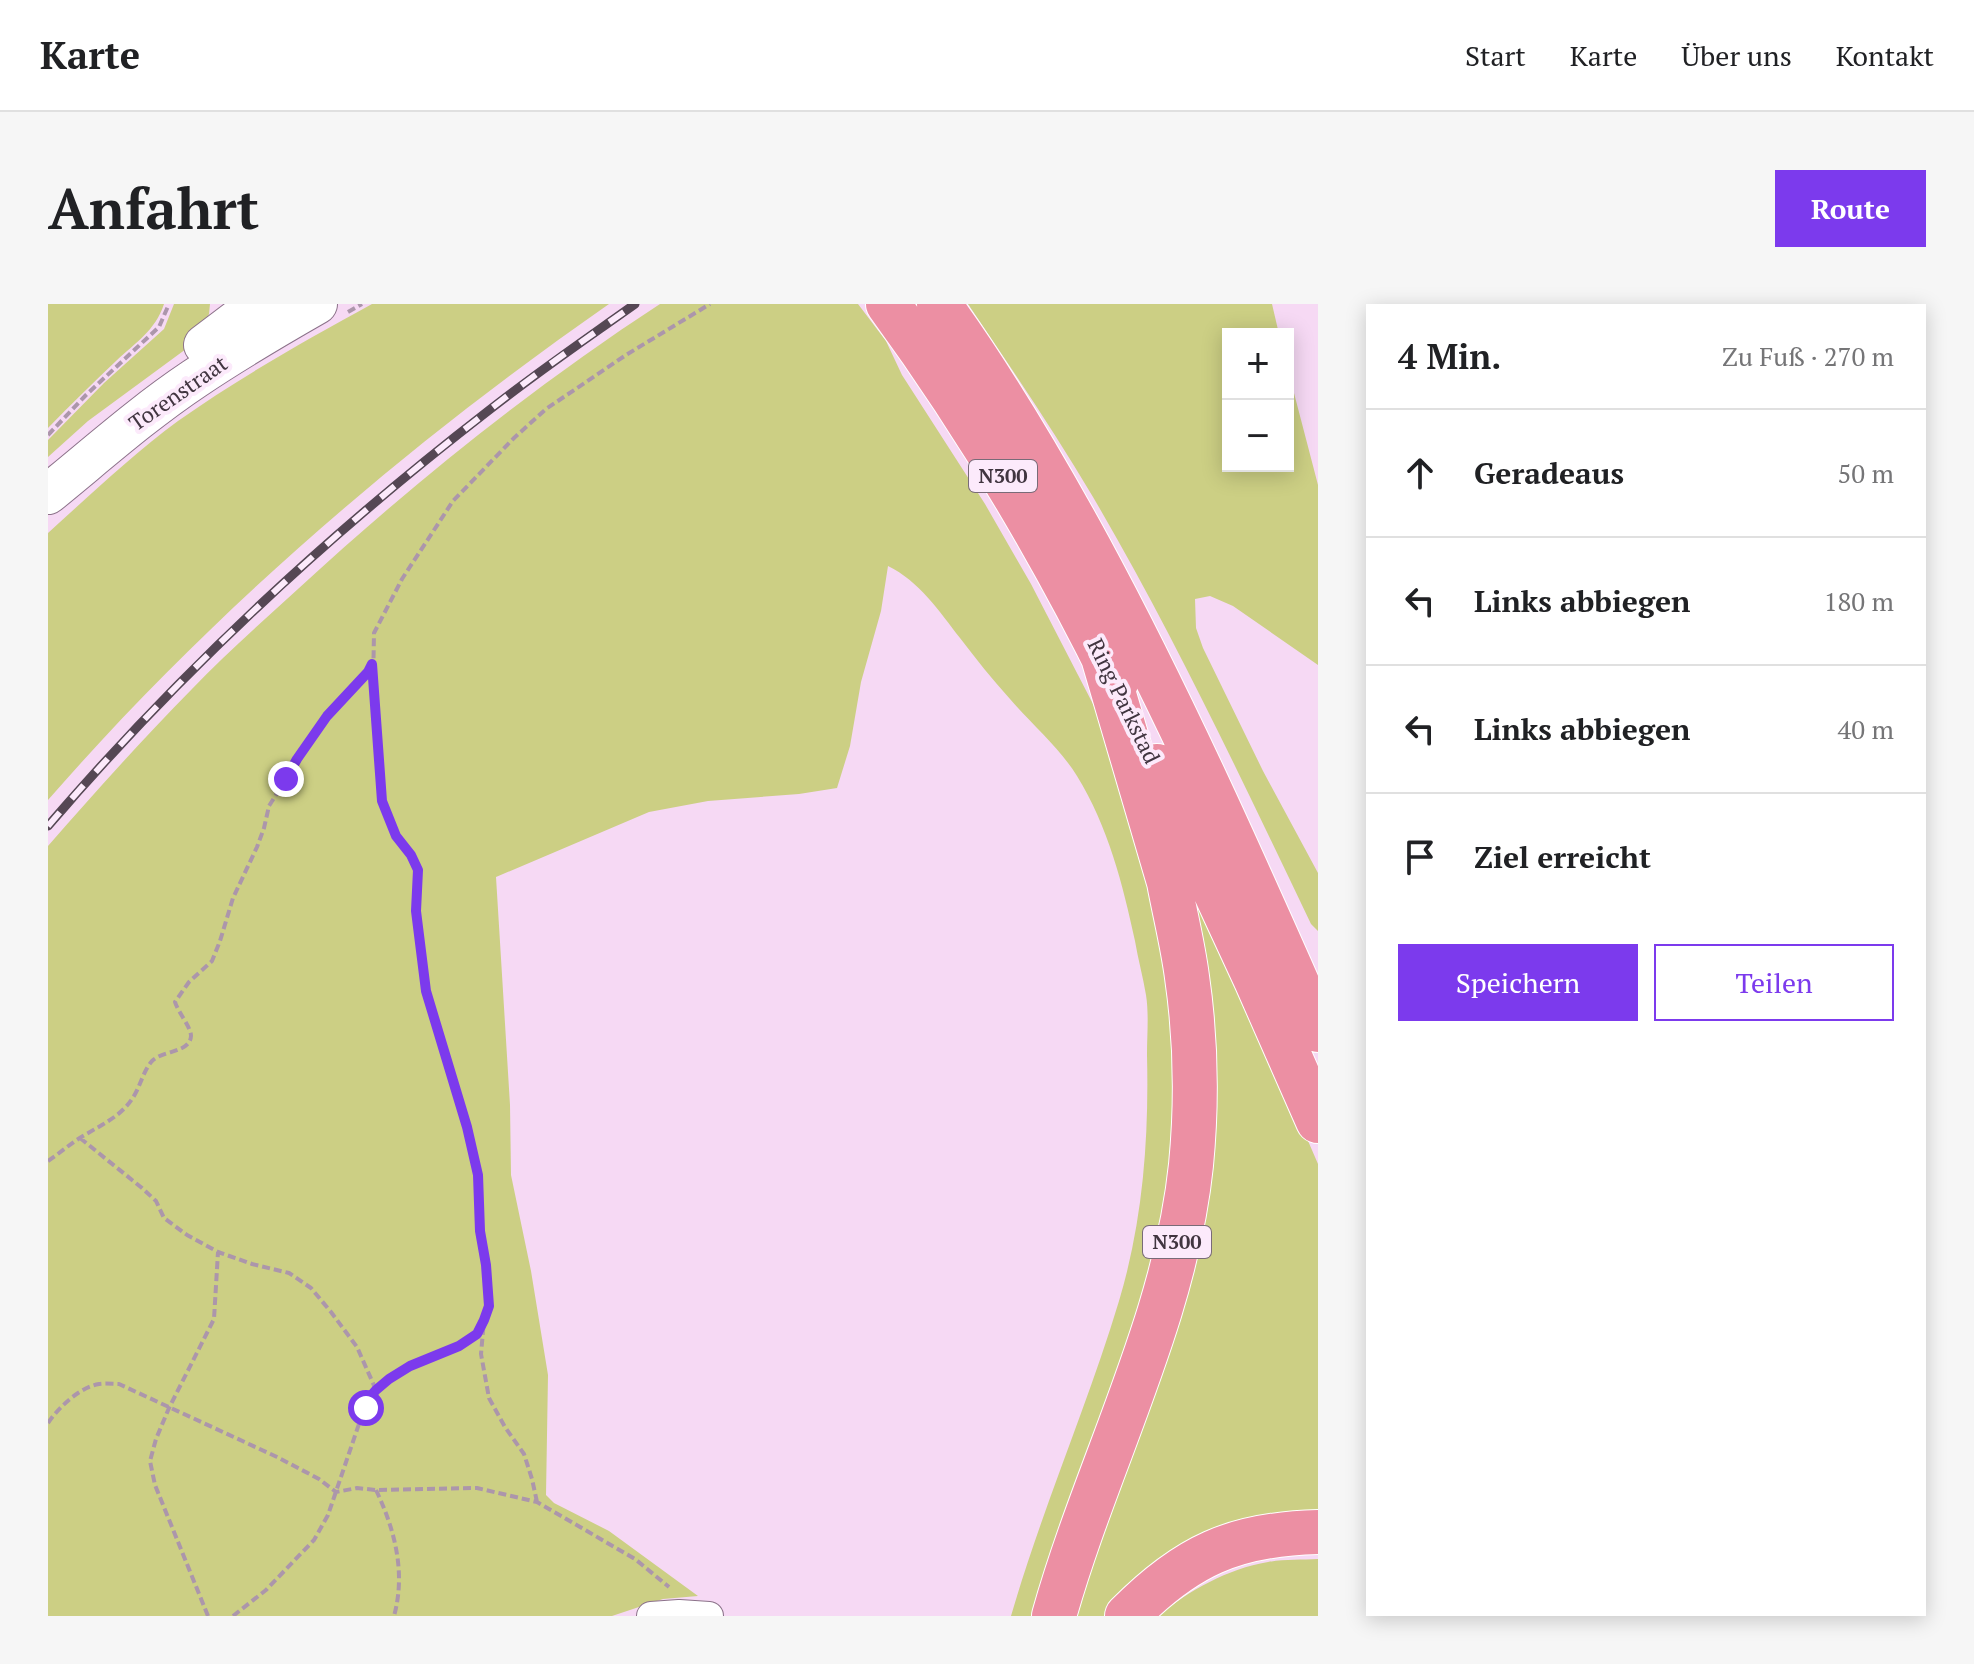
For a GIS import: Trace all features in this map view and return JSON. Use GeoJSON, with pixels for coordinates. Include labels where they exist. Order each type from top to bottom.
{"type":"FeatureCollection","features":[{"type":"Feature","properties":{"kind":"highway","name":"Ring Parkstad"},"geometry":{"type":"LineString","coordinates":[[888,304],[992,455],[1103,657],[1224,910],[1318,1121]]}},
{"type":"Feature","properties":{"kind":"highway","name":"Ring Parkstad"},"geometry":{"type":"LineString","coordinates":[[939,304],[1005,402],[1065,503],[1122,609],[1313,1014]]}},
{"type":"Feature","properties":{"kind":"highway","name":"N300"},"geometry":{"type":"LineString","coordinates":[[1054,1616],[1169,1277],[1191,1167],[1195,1115],[1188,978],[1169,882],[1103,657]]}},
{"type":"Feature","properties":{"kind":"highway"},"geometry":{"type":"LineString","coordinates":[[1127,1616],[1148,1594],[1197,1559],[1253,1538],[1318,1532]]}},
{"type":"Feature","properties":{"kind":"street","name":"Torenstraat"},"geometry":{"type":"LineString","coordinates":[[48,471],[128,403],[250,313],[331,309]]}},
{"type":"Feature","properties":{"kind":"street","name":"Torenstraat"},"geometry":{"type":"LineString","coordinates":[[48,494],[193,379],[250,313]]}},
{"type":"Feature","properties":{"kind":"street"},"geometry":{"type":"LineString","coordinates":[[651,1616],[709,1616]]}},
{"type":"Feature","properties":{"kind":"path"},"geometry":{"type":"LineString","coordinates":[[48,435],[159,327],[169,304]]}},
{"type":"Feature","properties":{"kind":"path"},"geometry":{"type":"LineString","coordinates":[[331,309],[362,304]]}},
{"type":"Feature","properties":{"kind":"path"},"geometry":{"type":"LineString","coordinates":[[233,1616],[266,1590],[314,1540],[328,1515],[369,1398],[389,1379],[410,1366],[459,1346],[477,1334],[489,1306],[480,1231],[478,1175],[467,1127],[426,991],[416,911],[418,870],[396,836],[382,801],[372,664],[374,633],[402,579],[453,501],[469,483],[546,409],[710,304]]}},
{"type":"Feature","properties":{"kind":"path"},"geometry":{"type":"LineString","coordinates":[[48,1161],[112,1120],[132,1099],[151,1063],[162,1054],[182,1049],[188,1043],[191,1033],[175,1002],[189,982],[212,961],[233,898],[264,828],[269,806],[327,716],[372,664]]}},
{"type":"Feature","properties":{"kind":"path"},"geometry":{"type":"LineString","coordinates":[[80,1138],[156,1201],[164,1218],[187,1235],[218,1252],[289,1273],[311,1288],[357,1347],[376,1390]]}},
{"type":"Feature","properties":{"kind":"path"},"geometry":{"type":"LineString","coordinates":[[208,1616],[155,1485],[150,1461],[169,1408],[214,1319],[218,1252]]}},
{"type":"Feature","properties":{"kind":"path"},"geometry":{"type":"LineString","coordinates":[[484,1320],[481,1354],[489,1398],[524,1454],[537,1502]]}},
{"type":"Feature","properties":{"kind":"path"},"geometry":{"type":"LineString","coordinates":[[48,1423],[80,1391],[98,1384],[119,1384],[277,1457],[319,1479],[336,1492],[357,1488],[477,1488],[537,1502],[635,1559],[672,1590],[678,1601],[679,1614]]}},
{"type":"Feature","properties":{"kind":"path"},"geometry":{"type":"LineString","coordinates":[[376,1490],[385,1509],[400,1570],[394,1616]]}},
{"type":"Feature","properties":{"kind":"green space"},"geometry":{"type":"Polygon","coordinates":[[[48,304],[164,304],[156,322],[144,336],[48,428],[48,304]]]}},
{"type":"Feature","properties":{"kind":"green space"},"geometry":{"type":"Polygon","coordinates":[[[174,304],[210,304],[201,331],[186,349],[88,421],[48,457],[48,440],[104,383],[164,329],[174,304]]]}},
{"type":"Feature","properties":{"kind":"green space"},"geometry":{"type":"Polygon","coordinates":[[[372,304],[609,304],[458,415],[314,535],[176,663],[48,800],[48,533],[178,421],[248,375],[372,304]]]}},
{"type":"Feature","properties":{"kind":"green space"},"geometry":{"type":"Polygon","coordinates":[[[660,304],[858,304],[886,341],[902,375],[985,504],[1031,584],[1093,704],[1122,773],[1177,961],[1176,1195],[1046,1616],[1011,1616],[1106,1341],[1134,1240],[1143,1179],[1147,1117],[1146,995],[1120,877],[1097,815],[1077,776],[990,676],[928,598],[888,566],[881,611],[861,682],[850,746],[837,788],[708,801],[649,812],[496,877],[510,1105],[511,1175],[548,1375],[546,1495],[554,1503],[609,1531],[698,1596],[663,1599],[612,1616],[48,1616],[48,846],[205,676],[341,550],[473,439],[565,369],[660,304]]]}},
{"type":"Feature","properties":{"kind":"green space"},"geometry":{"type":"Polygon","coordinates":[[[968,304],[1272,304],[1278,328],[1222,328],[1222,472],[1294,472],[1294,393],[1318,485],[1318,665],[1233,606],[1210,596],[1195,599],[1196,628],[1263,771],[1318,873],[1318,931],[1311,924],[1152,602],[1093,497],[968,304]]]}},
{"type":"Feature","properties":{"kind":"green space"},"geometry":{"type":"Polygon","coordinates":[[[1179,851],[1318,1164],[1318,1523],[1111,1616],[1064,1616],[1176,1287],[1179,851]]]}},
{"type":"Feature","properties":{"kind":"green space"},"geometry":{"type":"Polygon","coordinates":[[[1318,1559],[1318,1616],[1158,1616],[1196,1589],[1238,1570],[1274,1561],[1318,1559]]]}},
{"type":"Feature","properties":{"kind":"railway"},"geometry":{"type":"LineString","coordinates":[[48,826],[150,714],[313,556],[488,411],[635,304]]}},
{"type":"Feature","properties":{"kind":"route"},"geometry":{"type":"LineString","coordinates":[[286,779],[327,716],[372,664],[382,801],[396,836],[418,870],[417,928],[426,991],[467,1127],[478,1175],[480,1231],[489,1306],[477,1334],[459,1346],[410,1366],[389,1379],[369,1398],[366,1408]]}}]}
